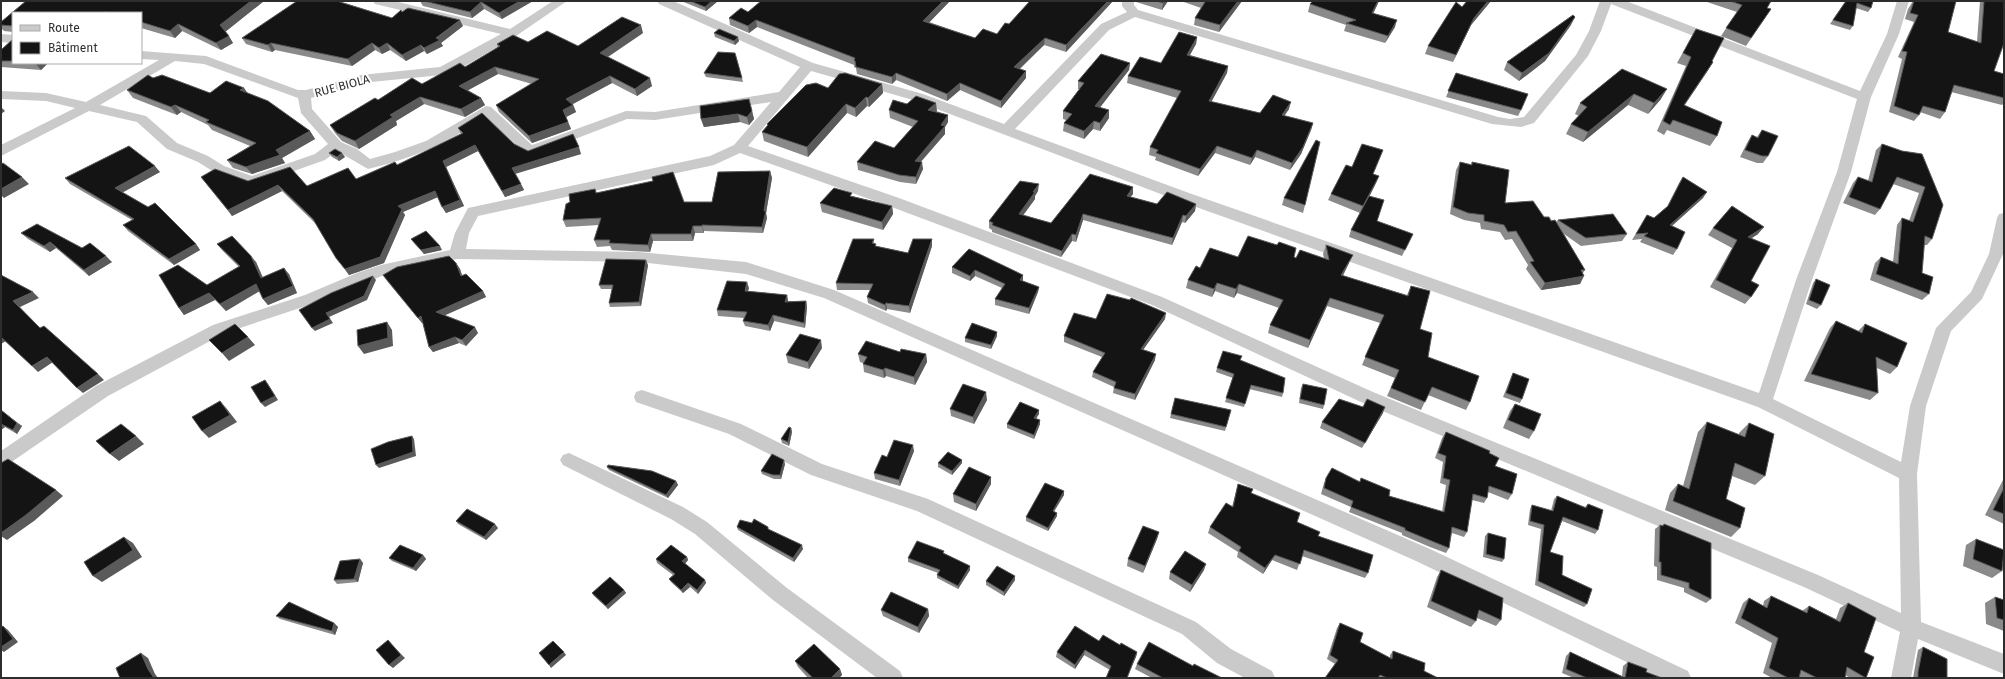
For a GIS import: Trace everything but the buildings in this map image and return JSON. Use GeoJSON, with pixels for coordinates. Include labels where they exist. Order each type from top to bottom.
{"type":"FeatureCollection","features":[{"type":"Feature","properties":{"kind":"street"},"geometry":{"type":"LineString","coordinates":[[379,1],[512,34]]}},
{"type":"Feature","properties":{"kind":"street","name":"RUE BIOLA"},"geometry":{"type":"LineString","coordinates":[[142,55],[170,59],[206,60],[304,96],[312,95],[323,90],[358,80],[442,71],[453,67],[512,34],[561,1]]}},
{"type":"Feature","properties":{"kind":"street"},"geometry":{"type":"LineString","coordinates":[[663,1],[808,66],[918,97],[1184,197],[1764,402],[1908,474]]}},
{"type":"Feature","properties":{"kind":"street"},"geometry":{"type":"LineString","coordinates":[[1128,1],[1128,6],[1134,13],[1496,121],[1521,123],[1529,120],[1582,56],[1595,31],[1606,1]]}},
{"type":"Feature","properties":{"kind":"street"},"geometry":{"type":"LineString","coordinates":[[1615,1],[1864,97]]}},
{"type":"Feature","properties":{"kind":"street"},"geometry":{"type":"LineString","coordinates":[[1764,402],[1804,280],[1844,172],[1864,97],[1893,34],[1903,1]]}},
{"type":"Feature","properties":{"kind":"street"},"geometry":{"type":"LineString","coordinates":[[1006,130],[1105,27],[1134,13]]}},
{"type":"Feature","properties":{"kind":"street"},"geometry":{"type":"LineString","coordinates":[[1,38],[12,39]]}},
{"type":"Feature","properties":{"kind":"street"},"geometry":{"type":"LineString","coordinates":[[1,152],[89,106],[170,59]]}},
{"type":"Feature","properties":{"kind":"street"},"geometry":{"type":"LineString","coordinates":[[457,254],[462,232],[473,212],[714,160],[739,148],[808,66]]}},
{"type":"Feature","properties":{"kind":"street"},"geometry":{"type":"LineString","coordinates":[[1,95],[46,97],[140,119],[172,146],[203,159],[219,169],[252,181],[320,157],[336,145]]}},
{"type":"Feature","properties":{"kind":"street"},"geometry":{"type":"LineString","coordinates":[[304,96],[306,110],[336,145],[352,152],[368,164],[412,153],[443,139],[486,110],[531,152],[626,115],[655,116],[742,100],[782,96]]}},
{"type":"Feature","properties":{"kind":"street"},"geometry":{"type":"LineString","coordinates":[[739,148],[901,205],[1157,301],[1367,397],[1811,581],[1911,627],[2004,664]]}},
{"type":"Feature","properties":{"kind":"street"},"geometry":{"type":"LineString","coordinates":[[1901,678],[1911,627],[1908,474],[1918,406],[1944,328],[1977,295],[1996,254],[2004,218]]}},
{"type":"Feature","properties":{"kind":"street"},"geometry":{"type":"LineString","coordinates":[[1,460],[102,391],[220,329],[310,299],[362,277],[457,254],[639,257],[746,268],[829,294],[1424,555],[1681,678]]}},
{"type":"Feature","properties":{"kind":"street"},"geometry":{"type":"LineString","coordinates":[[642,397],[735,429],[817,470],[922,505],[1189,628],[1224,656],[1265,678]]}},
{"type":"Feature","properties":{"kind":"street"},"geometry":{"type":"LineString","coordinates":[[569,460],[677,512],[701,528],[780,594],[893,678]]}}]}
